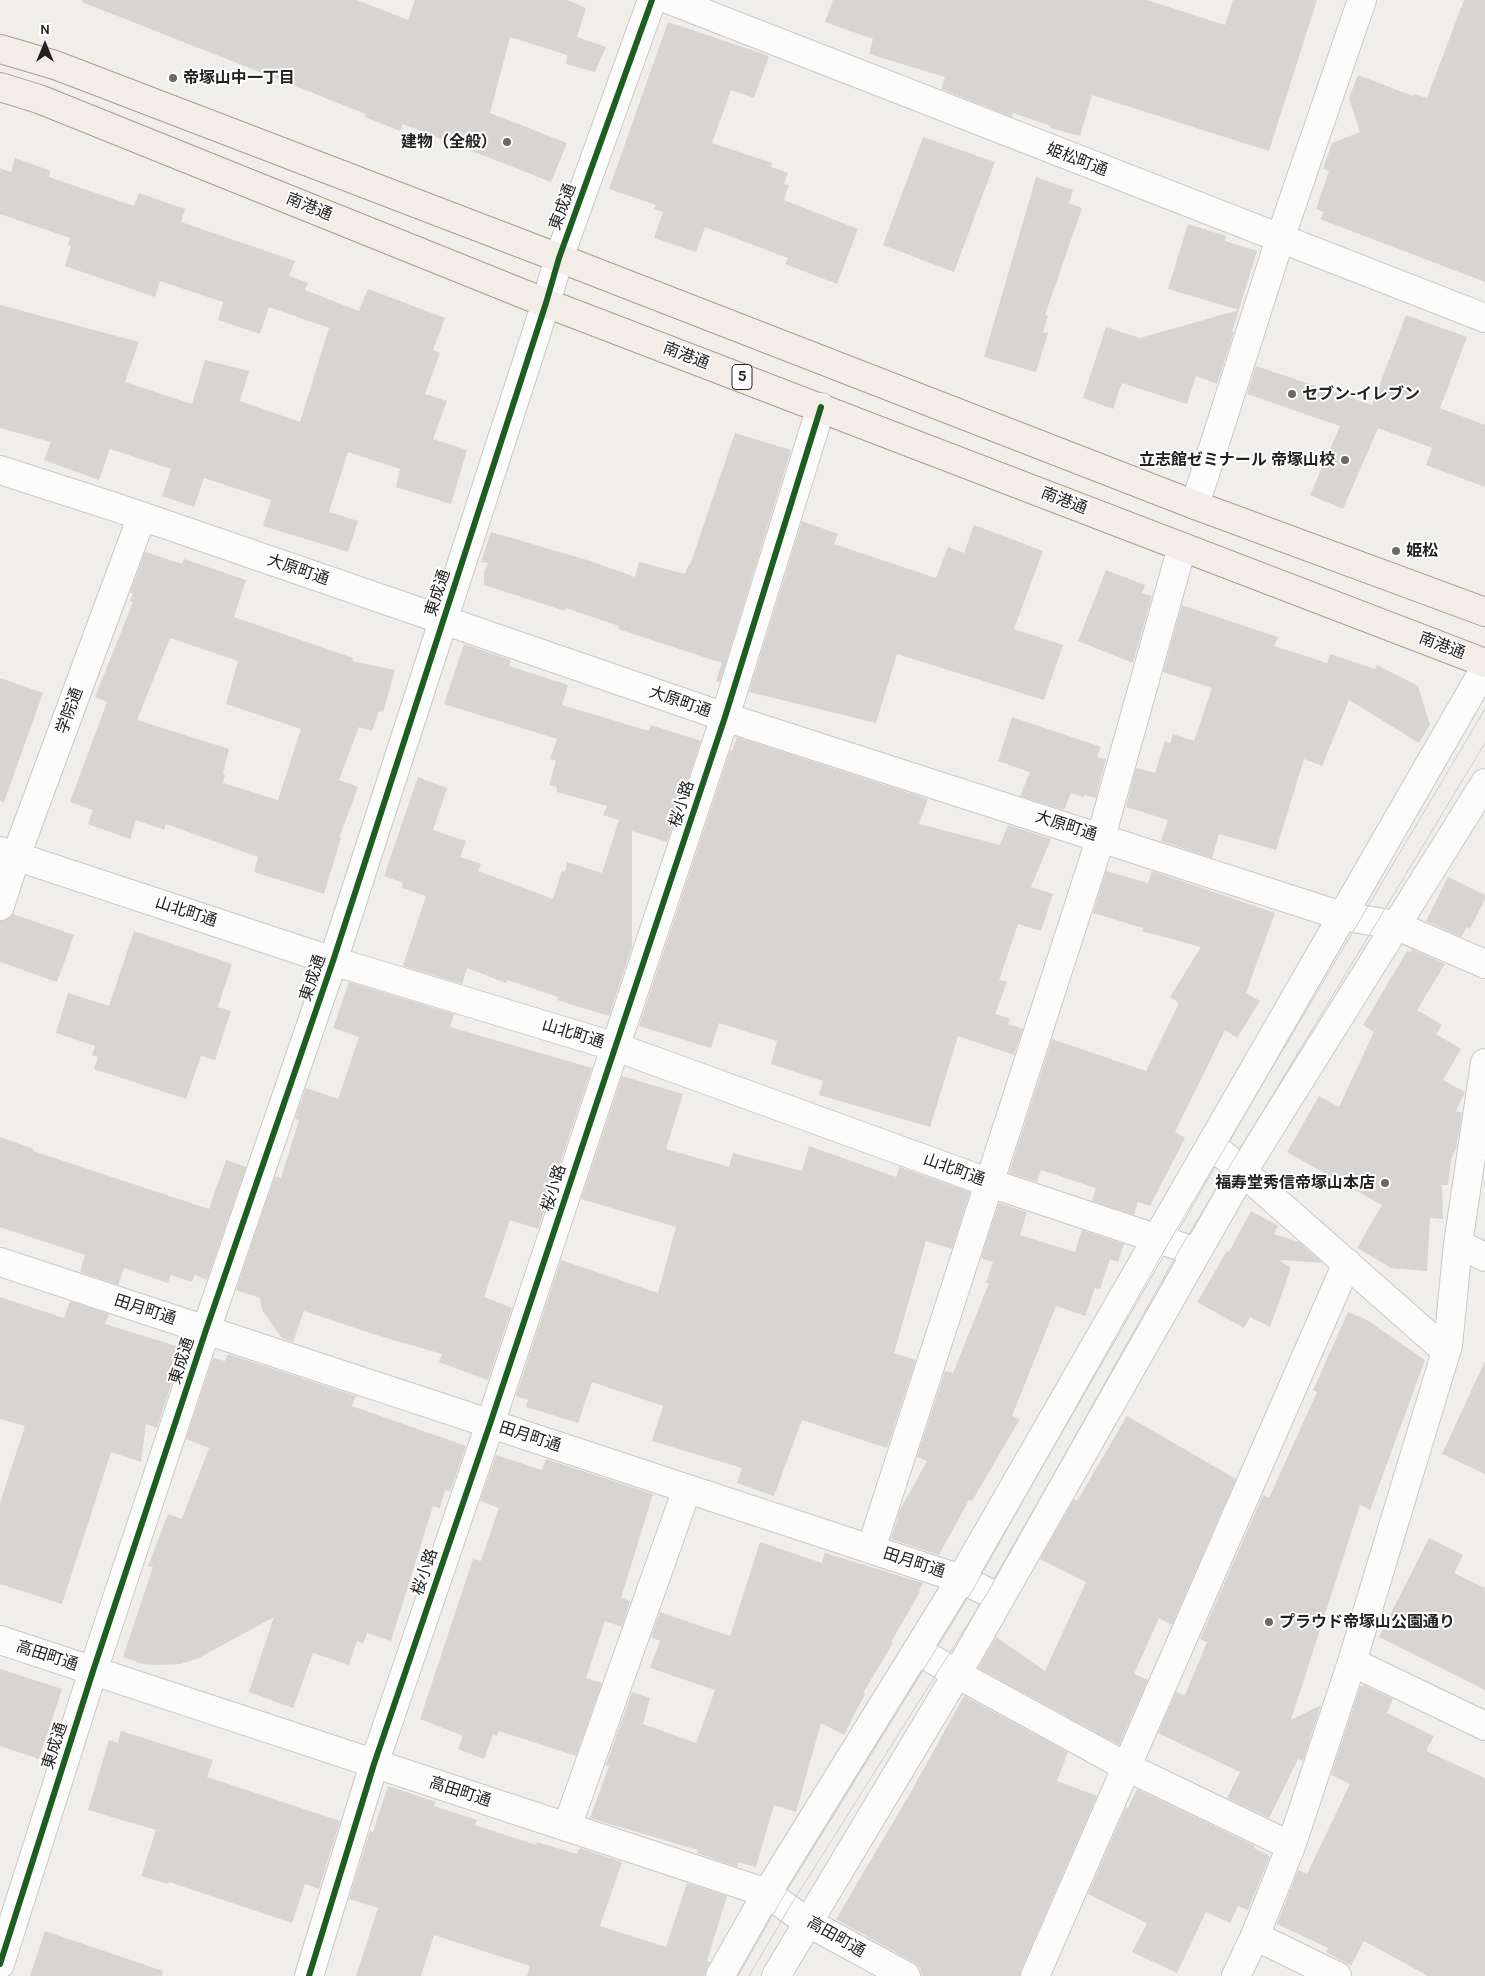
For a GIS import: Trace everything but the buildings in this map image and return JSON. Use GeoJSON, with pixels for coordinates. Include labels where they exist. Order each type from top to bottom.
{"type":"FeatureCollection","features":[{"type":"Feature","properties":{"kind":"main road"},"geometry":{"type":"LineString","coordinates":[[0,49],[55,65],[1195,505],[1485,612]]}},
{"type":"Feature","properties":{"kind":"main road","name":"南港通"},"geometry":{"type":"LineString","coordinates":[[0,87],[48,103],[546,303],[1485,662]]}},
{"type":"Feature","properties":{"kind":"street","name":"東成通"},"geometry":{"type":"LineString","coordinates":[[0,1964],[93,1671],[206,1330],[334,961],[559,258],[652,0]]}},
{"type":"Feature","properties":{"kind":"street","name":"姫松町通"},"geometry":{"type":"LineString","coordinates":[[670,0],[1485,318]]}},
{"type":"Feature","properties":{"kind":"street"},"geometry":{"type":"LineString","coordinates":[[1195,505],[1280,239],[1362,0]]}},
{"type":"Feature","properties":{"kind":"street","name":"桜小路"},"geometry":{"type":"LineString","coordinates":[[309,1976],[374,1764],[490,1424],[725,718],[821,407]]}},
{"type":"Feature","properties":{"kind":"street","name":"大原町通"},"geometry":{"type":"LineString","coordinates":[[0,470],[142,516],[725,718],[1101,837],[1342,916],[1395,925],[1485,964]]}},
{"type":"Feature","properties":{"kind":"street","name":"学院通"},"geometry":{"type":"LineString","coordinates":[[0,906],[8,854],[142,516]]}},
{"type":"Feature","properties":{"kind":"street"},"geometry":{"type":"LineString","coordinates":[[871,1549],[1101,837],[1182,547]]}},
{"type":"Feature","properties":{"kind":"street"},"geometry":{"type":"LineString","coordinates":[[720,1976],[767,1892],[961,1578],[1485,668]]}},
{"type":"Feature","properties":{"kind":"street"},"geometry":{"type":"LineString","coordinates":[[776,1976],[957,1674],[1243,1171],[1485,783]]}},
{"type":"Feature","properties":{"kind":"street","name":"山北町通"},"geometry":{"type":"LineString","coordinates":[[8,854],[334,961],[616,1047],[990,1183],[1197,1252]]}},
{"type":"Feature","properties":{"kind":"street"},"geometry":{"type":"LineString","coordinates":[[1236,1976],[1255,1936],[1292,1846],[1352,1662],[1446,1352],[1458,1244],[1485,1062]]}},
{"type":"Feature","properties":{"kind":"street"},"geometry":{"type":"LineString","coordinates":[[1211,1144],[1348,1263],[1446,1352]]}},
{"type":"Feature","properties":{"kind":"street"},"geometry":{"type":"LineString","coordinates":[[1458,1244],[1485,1256]]}},
{"type":"Feature","properties":{"kind":"street","name":"田月町通"},"geometry":{"type":"LineString","coordinates":[[0,1262],[961,1578],[1000,1598]]}},
{"type":"Feature","properties":{"kind":"street"},"geometry":{"type":"LineString","coordinates":[[1034,1976],[1348,1263]]}},
{"type":"Feature","properties":{"kind":"street"},"geometry":{"type":"LineString","coordinates":[[567,1827],[687,1489]]}},
{"type":"Feature","properties":{"kind":"street","name":"高田町通"},"geometry":{"type":"LineString","coordinates":[[0,1640],[767,1892],[807,1922],[906,1976]]}},
{"type":"Feature","properties":{"kind":"street"},"geometry":{"type":"LineString","coordinates":[[918,1650],[957,1674],[1126,1767],[1292,1846]]}},
{"type":"Feature","properties":{"kind":"street"},"geometry":{"type":"LineString","coordinates":[[1352,1662],[1485,1726]]}},
{"type":"Feature","properties":{"kind":"street"},"geometry":{"type":"LineString","coordinates":[[1255,1936],[1337,1976]]}},
{"type":"Feature","properties":{"kind":"tram line"},"geometry":{"type":"LineString","coordinates":[[738,1976],[780,1902],[975,1586],[1169,1242],[1485,709]]}},
{"type":"Feature","properties":{"kind":"tram line"},"geometry":{"type":"LineString","coordinates":[[749,1976],[789,1908],[988,1592],[1181,1247],[1485,743]]}},
{"type":"Feature","properties":{"kind":"cycle path"},"geometry":{"type":"LineString","coordinates":[[0,1964],[93,1671],[206,1330],[333,961],[559,258],[652,0]]}},
{"type":"Feature","properties":{"kind":"cycle path"},"geometry":{"type":"LineString","coordinates":[[309,1976],[374,1764],[490,1424],[725,717],[821,407]]}},
{"type":"Feature","properties":{"kind":"place","name":"帝塚山中一丁目"},"geometry":{"type":"Point","coordinates":[173,78]}},
{"type":"Feature","properties":{"kind":"place","name":"建物（全般）"},"geometry":{"type":"Point","coordinates":[507,142]}},
{"type":"Feature","properties":{"kind":"place","name":"セブン-イレブン"},"geometry":{"type":"Point","coordinates":[1292,394]}},
{"type":"Feature","properties":{"kind":"place","name":"立志館ゼミナール 帝塚山校"},"geometry":{"type":"Point","coordinates":[1345,460]}},
{"type":"Feature","properties":{"kind":"place","name":"姫松"},"geometry":{"type":"Point","coordinates":[1396,551]}},
{"type":"Feature","properties":{"kind":"place","name":"福寿堂秀信帝塚山本店"},"geometry":{"type":"Point","coordinates":[1385,1183]}},
{"type":"Feature","properties":{"kind":"place","name":"プラウド帝塚山公園通り"},"geometry":{"type":"Point","coordinates":[1269,1622]}}]}
